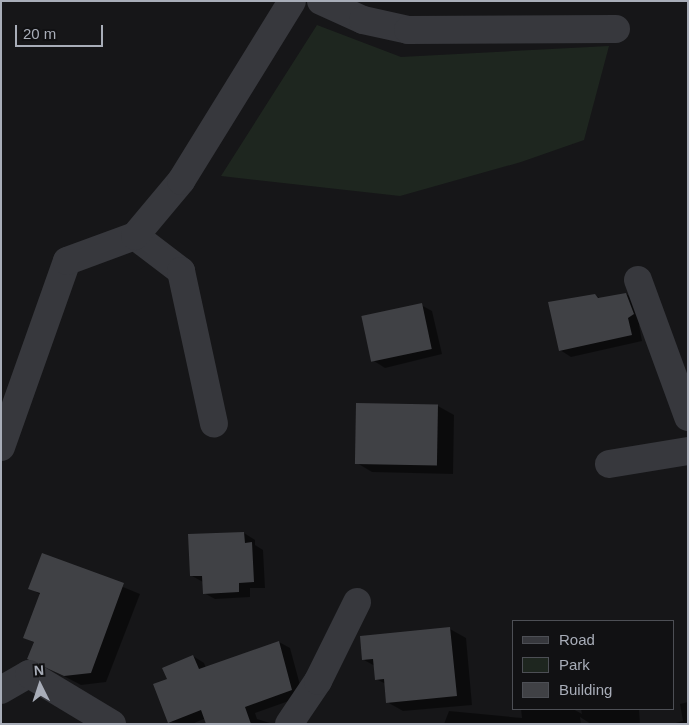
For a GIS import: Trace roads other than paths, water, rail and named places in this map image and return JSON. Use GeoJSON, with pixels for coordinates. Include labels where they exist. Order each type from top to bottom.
{"type":"FeatureCollection","features":[{"type":"Feature","properties":{"kind":"street"},"geometry":{"type":"LineString","coordinates":[[1,447],[67,262],[135,236],[181,181],[292,1]]}},
{"type":"Feature","properties":{"kind":"street"},"geometry":{"type":"LineString","coordinates":[[321,1],[363,20],[408,30],[616,29]]}},
{"type":"Feature","properties":{"kind":"street"},"geometry":{"type":"LineString","coordinates":[[135,236],[181,271],[214,423]]}},
{"type":"Feature","properties":{"kind":"street"},"geometry":{"type":"LineString","coordinates":[[638,280],[688,417]]}},
{"type":"Feature","properties":{"kind":"street"},"geometry":{"type":"LineString","coordinates":[[609,464],[688,451]]}},
{"type":"Feature","properties":{"kind":"street"},"geometry":{"type":"LineString","coordinates":[[289,724],[318,681],[357,602]]}},
{"type":"Feature","properties":{"kind":"street"},"geometry":{"type":"LineString","coordinates":[[1,690],[29,674],[112,724]]}}]}
